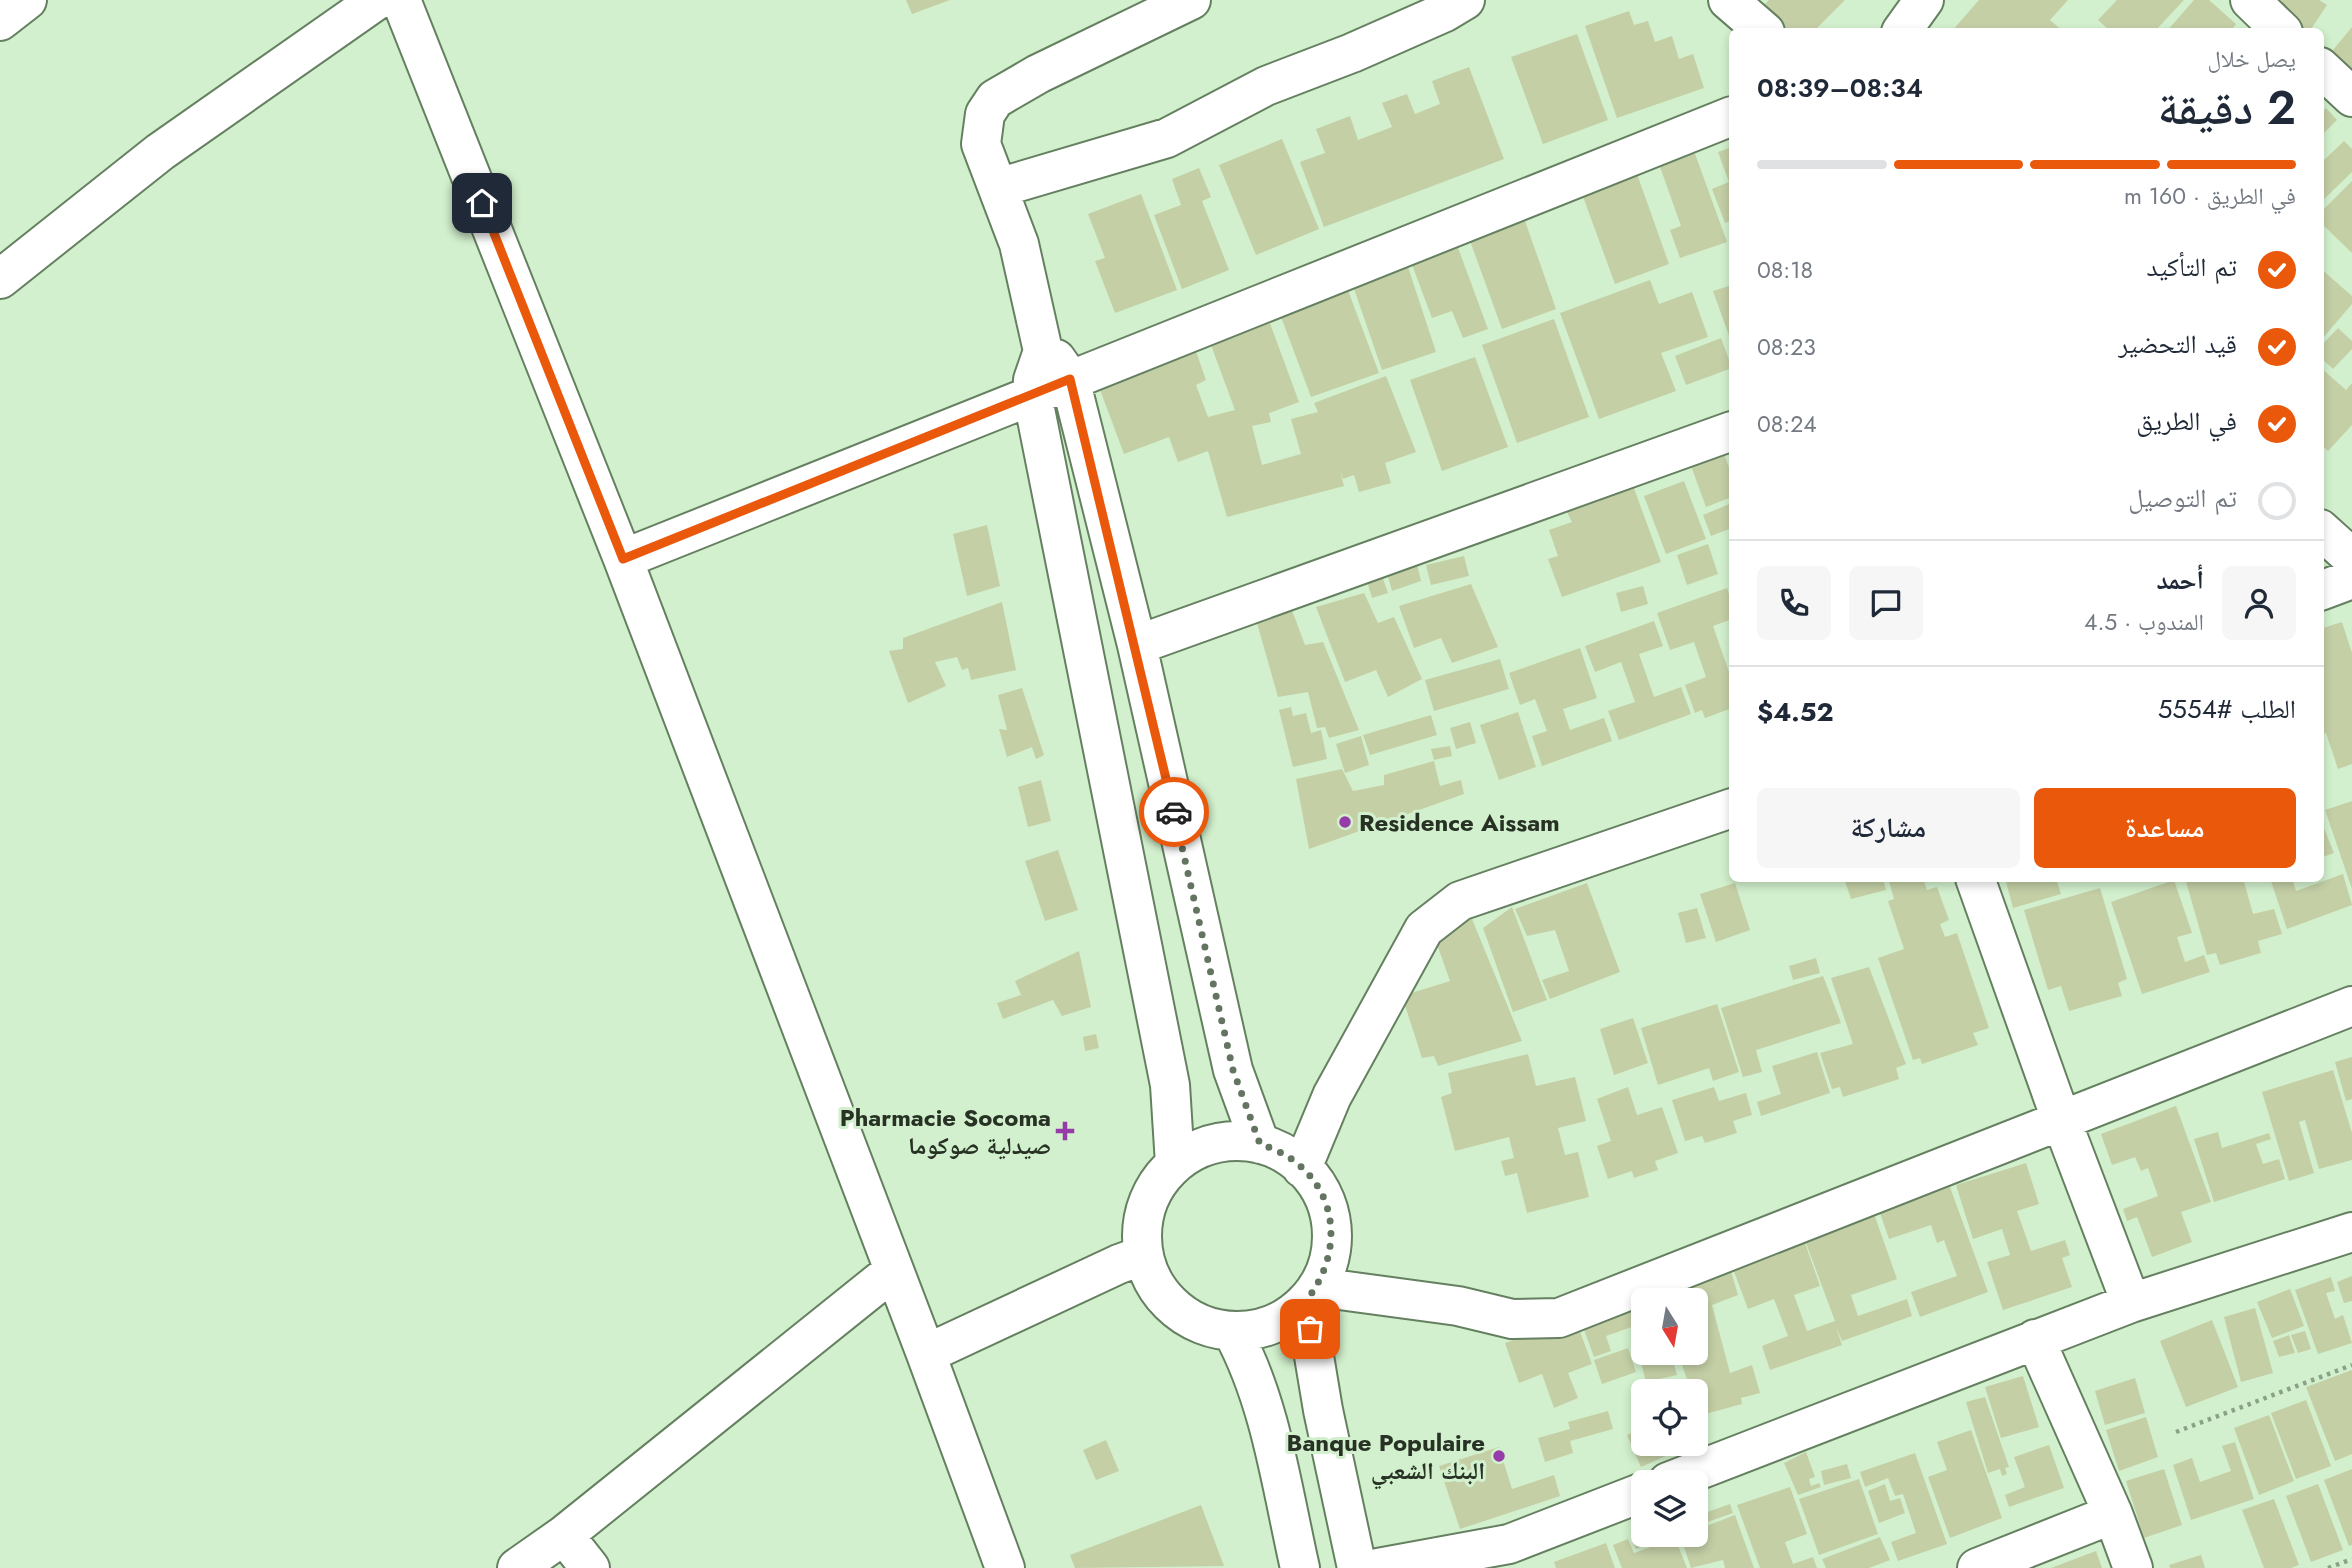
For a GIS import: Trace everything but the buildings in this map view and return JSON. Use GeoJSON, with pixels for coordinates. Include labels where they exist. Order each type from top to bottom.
{"type":"FeatureCollection","features":[{"type":"Feature","properties":{"kind":"street"},"geometry":{"type":"LineString","coordinates":[[0,21],[27,0]]}},
{"type":"Feature","properties":{"kind":"street"},"geometry":{"type":"LineString","coordinates":[[0,279],[160,152],[377,0]]}},
{"type":"Feature","properties":{"kind":"street"},"geometry":{"type":"LineString","coordinates":[[401,0],[623,559],[1005,1568]]}},
{"type":"Feature","properties":{"kind":"street"},"geometry":{"type":"LineString","coordinates":[[1175,1164],[1170,1084],[1032,394],[1033,380],[1043,351],[1018,244],[981,144],[985,114],[995,99],[1038,74],[1191,0]]}},
{"type":"Feature","properties":{"kind":"street"},"geometry":{"type":"LineString","coordinates":[[998,188],[1167,138],[1266,86],[1352,53],[1445,12],[1465,0]]}},
{"type":"Feature","properties":{"kind":"street"},"geometry":{"type":"LineString","coordinates":[[1728,0],[1760,28]]}},
{"type":"Feature","properties":{"kind":"street"},"geometry":{"type":"LineString","coordinates":[[1904,28],[1924,0]]}},
{"type":"Feature","properties":{"kind":"street"},"geometry":{"type":"LineString","coordinates":[[2254,1],[2279,28]]}},
{"type":"Feature","properties":{"kind":"street"},"geometry":{"type":"LineString","coordinates":[[2324,71],[2352,97]]}},
{"type":"Feature","properties":{"kind":"street"},"geometry":{"type":"LineString","coordinates":[[623,559],[1729,117]]}},
{"type":"Feature","properties":{"kind":"street"},"geometry":{"type":"LineString","coordinates":[[1043,351],[1064,367],[1070,379],[1136,645],[1233,1070],[1260,1144]]}},
{"type":"Feature","properties":{"kind":"street"},"geometry":{"type":"LineString","coordinates":[[1136,645],[1729,432]]}},
{"type":"Feature","properties":{"kind":"street"},"geometry":{"type":"LineString","coordinates":[[2324,533],[2352,558]]}},
{"type":"Feature","properties":{"kind":"street"},"geometry":{"type":"LineString","coordinates":[[2324,590],[2352,579]]}},
{"type":"Feature","properties":{"kind":"street"},"geometry":{"type":"LineString","coordinates":[[1302,1168],[1332,1096],[1424,929],[1460,901],[1729,809]]}},
{"type":"Feature","properties":{"kind":"street"},"geometry":{"type":"LineString","coordinates":[[1976,882],[2062,1122],[2131,1303]]}},
{"type":"Feature","properties":{"kind":"street"},"geometry":{"type":"LineString","coordinates":[[1311,1295],[1458,1307],[1512,1319],[1559,1318],[2352,1006]]}},
{"type":"Feature","properties":{"kind":"street"},"geometry":{"type":"LineString","coordinates":[[1219,1143],[1260,1144],[1282,1154],[1302,1168],[1318,1187],[1331,1220],[1328,1262],[1311,1295],[1287,1317],[1264,1327],[1232,1331],[1205,1326],[1170,1304],[1153,1282],[1144,1255],[1142,1236],[1146,1209],[1158,1183],[1175,1164],[1196,1152],[1219,1143]]}},
{"type":"Feature","properties":{"kind":"street"},"geometry":{"type":"LineString","coordinates":[[1699,1470],[2131,1303],[2352,1232]]}},
{"type":"Feature","properties":{"kind":"street"},"geometry":{"type":"LineString","coordinates":[[926,1354],[1119,1264],[1144,1255]]}},
{"type":"Feature","properties":{"kind":"street"},"geometry":{"type":"LineString","coordinates":[[517,1568],[564,1535],[893,1271]]}},
{"type":"Feature","properties":{"kind":"street"},"geometry":{"type":"LineString","coordinates":[[1311,1295],[1323,1410],[1357,1568]]}},
{"type":"Feature","properties":{"kind":"street"},"geometry":{"type":"LineString","coordinates":[[1232,1331],[1247,1357],[1266,1420],[1300,1568]]}},
{"type":"Feature","properties":{"kind":"street"},"geometry":{"type":"LineString","coordinates":[[2035,1339],[2113,1514],[2133,1568]]}},
{"type":"Feature","properties":{"kind":"street"},"geometry":{"type":"LineString","coordinates":[[1378,1568],[1509,1544],[1631,1497]]}},
{"type":"Feature","properties":{"kind":"street"},"geometry":{"type":"LineString","coordinates":[[1977,1568],[2113,1514]]}},
{"type":"Feature","properties":{"kind":"street"},"geometry":{"type":"LineString","coordinates":[[564,1535],[590,1568]]}},
{"type":"Feature","properties":{"kind":"path"},"geometry":{"type":"LineString","coordinates":[[2176,1432],[2352,1365]]}},
{"type":"Feature","properties":{"kind":"path"},"geometry":{"type":"LineString","coordinates":[[2328,1568],[2352,1559]]}},
{"type":"Feature","properties":{"kind":"way so far"},"geometry":{"type":"LineString","coordinates":[[1174,812],[1233,1070],[1260,1144],[1296,1162],[1308,1174],[1326,1203],[1331,1220],[1332,1237],[1328,1262],[1317,1287],[1305,1302],[1310,1329]]}},
{"type":"Feature","properties":{"kind":"place","name":"Residence Aissam"},"geometry":{"type":"Point","coordinates":[1345,822]}},
{"type":"Feature","properties":{"kind":"place","name":"Pharmacie Socoma صيدلية صوكوما"},"geometry":{"type":"Point","coordinates":[1065,1131]}},
{"type":"Feature","properties":{"kind":"place","name":"Banque Populaire البنك الشعبي"},"geometry":{"type":"Point","coordinates":[1499,1456]}},
{"type":"Feature","properties":{"kind":"route"},"geometry":{"type":"LineString","coordinates":[[482,203],[623,559],[1070,379],[1174,812]]}}]}
